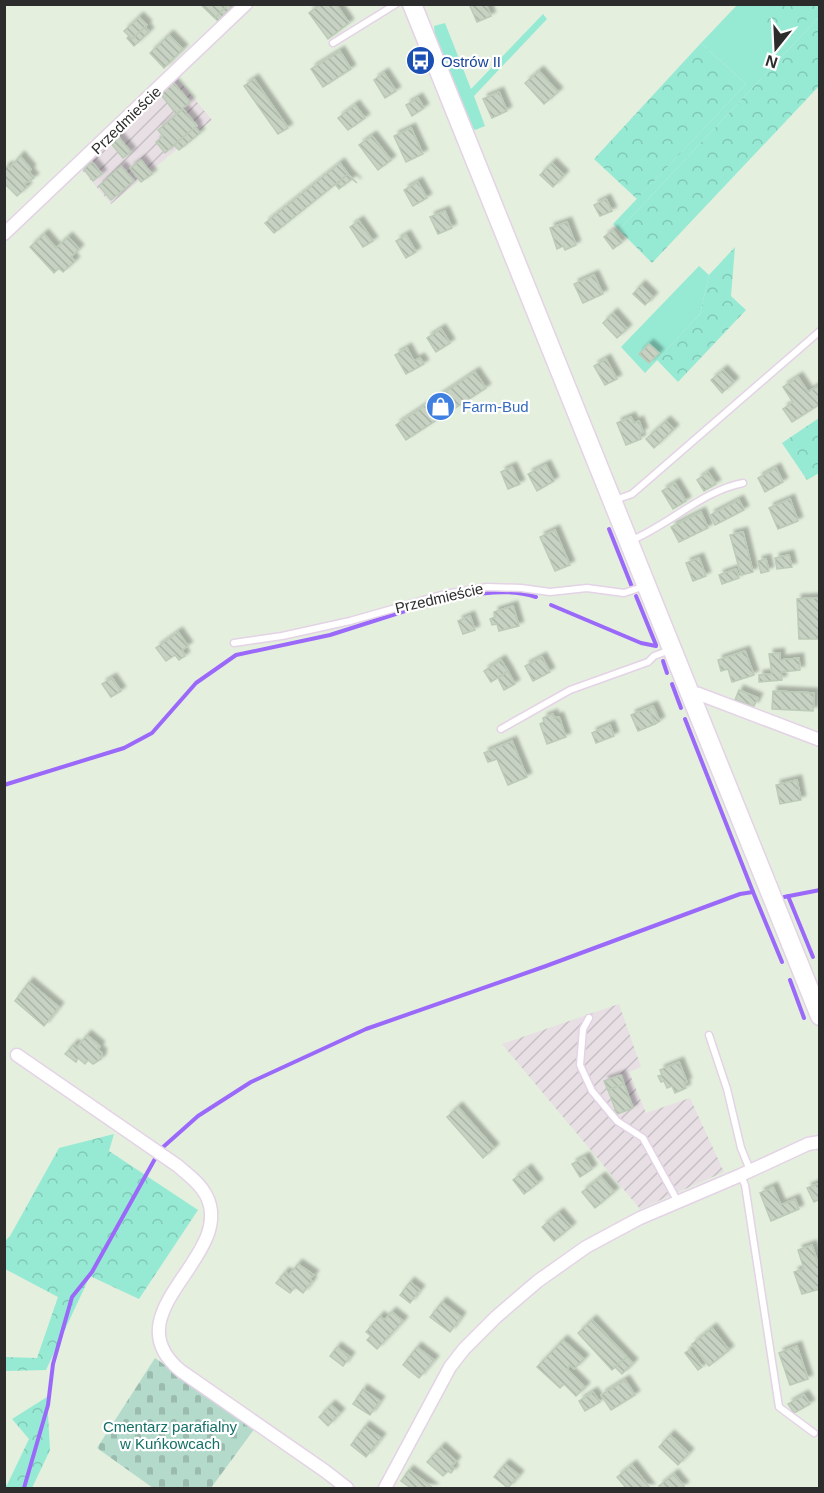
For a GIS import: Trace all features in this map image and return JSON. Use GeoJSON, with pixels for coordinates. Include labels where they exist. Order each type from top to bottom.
{"type":"FeatureCollection","features":[{"type":"Feature","properties":{"kind":"main road"},"geometry":{"type":"LineString","coordinates":[[412,4],[819,1016]]}},
{"type":"Feature","properties":{"kind":"street","name":"Przedmieście"},"geometry":{"type":"LineString","coordinates":[[4,234],[246,4]]}},
{"type":"Feature","properties":{"kind":"street"},"geometry":{"type":"LineString","coordinates":[[688,693],[699,694],[819,740]]}},
{"type":"Feature","properties":{"kind":"street"},"geometry":{"type":"LineString","coordinates":[[17,1055],[178,1166],[200,1186],[210,1204],[211,1223],[204,1243],[162,1312],[159,1333],[166,1356],[181,1371],[347,1488]]}},
{"type":"Feature","properties":{"kind":"street"},"geometry":{"type":"LineString","coordinates":[[385,1488],[450,1367],[464,1349],[496,1317],[538,1281],[586,1246],[640,1218],[808,1144],[819,1142]]}},
{"type":"Feature","properties":{"kind":"lane"},"geometry":{"type":"LineString","coordinates":[[333,43],[396,4]]}},
{"type":"Feature","properties":{"kind":"lane"},"geometry":{"type":"LineString","coordinates":[[612,502],[632,494],[819,331]]}},
{"type":"Feature","properties":{"kind":"lane"},"geometry":{"type":"LineString","coordinates":[[628,542],[645,535],[726,486],[743,483]]}},
{"type":"Feature","properties":{"kind":"lane","name":"Przedmieście"},"geometry":{"type":"LineString","coordinates":[[234,643],[350,621],[445,594],[487,587],[550,592],[586,588],[624,592],[646,586]]}},
{"type":"Feature","properties":{"kind":"lane"},"geometry":{"type":"LineString","coordinates":[[501,729],[570,690],[648,662],[654,656],[671,650]]}},
{"type":"Feature","properties":{"kind":"lane"},"geometry":{"type":"LineString","coordinates":[[589,1018],[583,1029],[580,1065],[592,1091],[617,1121],[643,1138],[678,1202]]}},
{"type":"Feature","properties":{"kind":"lane"},"geometry":{"type":"LineString","coordinates":[[709,1035],[730,1098],[741,1149],[779,1407],[814,1433]]}},
{"type":"Feature","properties":{"kind":"shaded area"},"geometry":{"type":"Polygon","coordinates":[[[176,77],[212,120],[111,204],[81,169],[176,77]]]}},
{"type":"Feature","properties":{"kind":"shaded area"},"geometry":{"type":"Polygon","coordinates":[[[619,1004],[641,1067],[629,1072],[646,1113],[690,1098],[724,1172],[640,1209],[502,1044],[619,1004]]]}},
{"type":"Feature","properties":{"kind":"green space"},"geometry":{"type":"Polygon","coordinates":[[[738,4],[815,10],[819,5],[819,17],[619,230],[613,224],[746,84],[701,43],[738,4]]]}},
{"type":"Feature","properties":{"kind":"green space"},"geometry":{"type":"Polygon","coordinates":[[[768,5],[818,5],[785,43],[771,38],[762,22],[765,7],[768,5]]]}},
{"type":"Feature","properties":{"kind":"green space"},"geometry":{"type":"Polygon","coordinates":[[[543,14],[547,19],[474,96],[485,126],[475,130],[435,37],[434,26],[445,23],[471,89],[543,14]]]}},
{"type":"Feature","properties":{"kind":"green space"},"geometry":{"type":"Polygon","coordinates":[[[819,17],[819,86],[652,263],[619,230],[819,17]]]}},
{"type":"Feature","properties":{"kind":"green space"},"geometry":{"type":"Polygon","coordinates":[[[701,43],[746,84],[637,199],[594,159],[701,43]]]}},
{"type":"Feature","properties":{"kind":"green space"},"geometry":{"type":"Polygon","coordinates":[[[735,247],[731,296],[746,310],[678,382],[657,360],[700,314],[709,275],[735,247]]]}},
{"type":"Feature","properties":{"kind":"green space"},"geometry":{"type":"Polygon","coordinates":[[[699,266],[709,275],[700,314],[645,373],[621,347],[699,266]]]}},
{"type":"Feature","properties":{"kind":"green space"},"geometry":{"type":"Polygon","coordinates":[[[819,418],[819,473],[807,480],[782,443],[819,418]]]}},
{"type":"Feature","properties":{"kind":"green space"},"geometry":{"type":"Polygon","coordinates":[[[114,1134],[109,1151],[198,1210],[139,1299],[90,1276],[46,1370],[5,1371],[5,1357],[37,1358],[58,1297],[5,1269],[5,1241],[10,1236],[59,1148],[114,1134]]]}},
{"type":"Feature","properties":{"kind":"green space","name":"Cmentarz parafialny w Kuńkowcach"},"geometry":{"type":"Polygon","coordinates":[[[155,1358],[255,1428],[211,1488],[153,1488],[97,1448],[155,1358]]]}},
{"type":"Feature","properties":{"kind":"green space"},"geometry":{"type":"Polygon","coordinates":[[[47,1397],[50,1450],[32,1488],[5,1488],[29,1439],[12,1419],[47,1397]]]}},
{"type":"Feature","properties":{"kind":"building"},"geometry":{"type":"Polygon","coordinates":[[[200,4],[215,18],[228,4],[233,6],[218,21],[200,4]]]}},
{"type":"Feature","properties":{"kind":"building"},"geometry":{"type":"Polygon","coordinates":[[[201,4],[228,4],[215,18],[201,4]]]}},
{"type":"Feature","properties":{"kind":"building"},"geometry":{"type":"Polygon","coordinates":[[[321,4],[336,4],[349,23],[328,39],[309,13],[321,4]]]}},
{"type":"Feature","properties":{"kind":"building"},"geometry":{"type":"Polygon","coordinates":[[[486,4],[491,16],[477,22],[470,6],[486,4]]]}},
{"type":"Feature","properties":{"kind":"building"},"geometry":{"type":"Polygon","coordinates":[[[139,17],[147,25],[132,39],[124,31],[139,17]]]}},
{"type":"Feature","properties":{"kind":"building"},"geometry":{"type":"Polygon","coordinates":[[[145,27],[149,32],[134,46],[127,38],[129,36],[132,39],[145,27]]]}},
{"type":"Feature","properties":{"kind":"building"},"geometry":{"type":"Polygon","coordinates":[[[169,35],[183,49],[164,68],[150,53],[169,35]]]}},
{"type":"Feature","properties":{"kind":"building"},"geometry":{"type":"Polygon","coordinates":[[[340,51],[351,69],[323,87],[311,69],[340,51]]]}},
{"type":"Feature","properties":{"kind":"building"},"geometry":{"type":"Polygon","coordinates":[[[539,71],[558,92],[544,104],[525,83],[539,71]]]}},
{"type":"Feature","properties":{"kind":"building"},"geometry":{"type":"Polygon","coordinates":[[[384,73],[396,91],[385,98],[374,80],[384,73]]]}},
{"type":"Feature","properties":{"kind":"building"},"geometry":{"type":"Polygon","coordinates":[[[254,79],[288,128],[278,134],[244,86],[254,79]]]}},
{"type":"Feature","properties":{"kind":"building"},"geometry":{"type":"Polygon","coordinates":[[[172,81],[190,102],[176,114],[159,92],[172,81]]]}},
{"type":"Feature","properties":{"kind":"building"},"geometry":{"type":"Polygon","coordinates":[[[499,92],[507,111],[492,118],[483,99],[499,92]]]}},
{"type":"Feature","properties":{"kind":"building"},"geometry":{"type":"Polygon","coordinates":[[[418,98],[424,108],[412,116],[406,105],[418,98]]]}},
{"type":"Feature","properties":{"kind":"building"},"geometry":{"type":"Polygon","coordinates":[[[355,105],[365,118],[348,130],[338,118],[355,105]]]}},
{"type":"Feature","properties":{"kind":"building"},"geometry":{"type":"Polygon","coordinates":[[[183,109],[197,126],[165,153],[156,142],[163,136],[158,130],[183,109]]]}},
{"type":"Feature","properties":{"kind":"building"},"geometry":{"type":"Polygon","coordinates":[[[195,127],[200,133],[179,150],[174,145],[195,127]]]}},
{"type":"Feature","properties":{"kind":"building"},"geometry":{"type":"Polygon","coordinates":[[[411,128],[423,154],[406,162],[394,136],[411,128]]]}},
{"type":"Feature","properties":{"kind":"building"},"geometry":{"type":"Polygon","coordinates":[[[116,134],[131,152],[123,158],[109,141],[116,134]]]}},
{"type":"Feature","properties":{"kind":"building"},"geometry":{"type":"Polygon","coordinates":[[[372,136],[391,160],[378,170],[359,145],[372,136]]]}},
{"type":"Feature","properties":{"kind":"building"},"geometry":{"type":"Polygon","coordinates":[[[20,156],[31,169],[29,172],[34,178],[24,184],[27,187],[17,196],[4,183],[4,169],[8,166],[10,168],[20,156]]]}},
{"type":"Feature","properties":{"kind":"building"},"geometry":{"type":"Polygon","coordinates":[[[141,160],[152,174],[141,182],[130,168],[141,160]]]}},
{"type":"Feature","properties":{"kind":"building"},"geometry":{"type":"Polygon","coordinates":[[[92,162],[102,174],[93,181],[84,169],[92,162]]]}},
{"type":"Feature","properties":{"kind":"building"},"geometry":{"type":"Polygon","coordinates":[[[340,163],[348,174],[274,233],[265,223],[340,163]]]}},
{"type":"Feature","properties":{"kind":"building"},"geometry":{"type":"Polygon","coordinates":[[[552,163],[564,175],[553,187],[540,175],[552,163]]]}},
{"type":"Feature","properties":{"kind":"building"},"geometry":{"type":"Polygon","coordinates":[[[121,166],[134,181],[111,200],[99,186],[121,166]]]}},
{"type":"Feature","properties":{"kind":"building"},"geometry":{"type":"Polygon","coordinates":[[[348,174],[357,183],[352,179],[339,189],[336,185],[348,174]]]}},
{"type":"Feature","properties":{"kind":"building"},"geometry":{"type":"Polygon","coordinates":[[[418,182],[427,198],[413,206],[404,190],[418,182]]]}},
{"type":"Feature","properties":{"kind":"building"},"geometry":{"type":"Polygon","coordinates":[[[606,199],[612,211],[600,216],[594,205],[606,199]]]}},
{"type":"Feature","properties":{"kind":"building"},"geometry":{"type":"Polygon","coordinates":[[[445,211],[452,228],[438,234],[430,217],[445,211]]]}},
{"type":"Feature","properties":{"kind":"building"},"geometry":{"type":"Polygon","coordinates":[[[359,221],[373,241],[363,247],[350,227],[359,221]]]}},
{"type":"Feature","properties":{"kind":"building"},"geometry":{"type":"Polygon","coordinates":[[[567,222],[576,245],[565,250],[563,246],[557,249],[550,228],[567,222]]]}},
{"type":"Feature","properties":{"kind":"building"},"geometry":{"type":"Polygon","coordinates":[[[613,230],[622,242],[613,249],[604,237],[613,230]]]}},
{"type":"Feature","properties":{"kind":"building"},"geometry":{"type":"Polygon","coordinates":[[[44,234],[56,248],[68,237],[79,249],[71,257],[75,261],[63,272],[59,268],[54,273],[30,247],[44,234]]]}},
{"type":"Feature","properties":{"kind":"building"},"geometry":{"type":"Polygon","coordinates":[[[406,235],[416,252],[406,258],[396,241],[406,235]]]}},
{"type":"Feature","properties":{"kind":"building"},"geometry":{"type":"Polygon","coordinates":[[[594,275],[603,294],[583,303],[574,284],[594,275]]]}},
{"type":"Feature","properties":{"kind":"building"},"geometry":{"type":"Polygon","coordinates":[[[641,285],[653,297],[645,305],[633,294],[641,285]]]}},
{"type":"Feature","properties":{"kind":"building"},"geometry":{"type":"Polygon","coordinates":[[[613,313],[627,329],[617,338],[603,323],[613,313]]]}},
{"type":"Feature","properties":{"kind":"building"},"geometry":{"type":"Polygon","coordinates":[[[441,329],[450,343],[436,352],[427,338],[441,329]]]}},
{"type":"Feature","properties":{"kind":"building"},"geometry":{"type":"Polygon","coordinates":[[[649,344],[659,353],[649,363],[639,354],[649,344]]]}},
{"type":"Feature","properties":{"kind":"building"},"geometry":{"type":"Polygon","coordinates":[[[407,348],[414,361],[420,358],[424,364],[406,374],[395,355],[407,348]]]}},
{"type":"Feature","properties":{"kind":"building"},"geometry":{"type":"Polygon","coordinates":[[[606,359],[617,379],[605,385],[594,366],[606,359]]]}},
{"type":"Feature","properties":{"kind":"building"},"geometry":{"type":"Polygon","coordinates":[[[723,370],[734,382],[722,393],[711,380],[723,370]]]}},
{"type":"Feature","properties":{"kind":"building","name":"Farm-Bud"},"geometry":{"type":"Polygon","coordinates":[[[475,372],[486,388],[406,440],[396,425],[475,372]]]}},
{"type":"Feature","properties":{"kind":"building"},"geometry":{"type":"Polygon","coordinates":[[[798,377],[808,392],[820,385],[820,404],[792,422],[783,409],[793,402],[783,387],[798,377]]]}},
{"type":"Feature","properties":{"kind":"building"},"geometry":{"type":"Polygon","coordinates":[[[631,417],[634,423],[639,421],[643,432],[639,434],[641,439],[626,445],[617,423],[631,417]]]}},
{"type":"Feature","properties":{"kind":"building"},"geometry":{"type":"Polygon","coordinates":[[[666,421],[674,429],[654,448],[646,439],[666,421]]]}},
{"type":"Feature","properties":{"kind":"building"},"geometry":{"type":"Polygon","coordinates":[[[546,465],[554,481],[537,491],[528,474],[546,465]]]}},
{"type":"Feature","properties":{"kind":"building"},"geometry":{"type":"Polygon","coordinates":[[[512,467],[520,484],[508,489],[501,472],[512,467]]]}},
{"type":"Feature","properties":{"kind":"building"},"geometry":{"type":"Polygon","coordinates":[[[776,468],[783,482],[765,492],[758,478],[776,468]]]}},
{"type":"Feature","properties":{"kind":"building"},"geometry":{"type":"Polygon","coordinates":[[[708,472],[716,484],[704,491],[697,480],[708,472]]]}},
{"type":"Feature","properties":{"kind":"building"},"geometry":{"type":"Polygon","coordinates":[[[675,483],[686,501],[673,509],[662,491],[675,483]]]}},
{"type":"Feature","properties":{"kind":"building"},"geometry":{"type":"Polygon","coordinates":[[[790,499],[798,521],[778,529],[769,508],[790,499]]]}},
{"type":"Feature","properties":{"kind":"building"},"geometry":{"type":"Polygon","coordinates":[[[739,500],[744,510],[715,525],[710,515],[739,500]]]}},
{"type":"Feature","properties":{"kind":"building"},"geometry":{"type":"Polygon","coordinates":[[[701,512],[708,528],[679,542],[671,527],[701,512]]]}},
{"type":"Feature","properties":{"kind":"building"},"geometry":{"type":"Polygon","coordinates":[[[555,530],[570,565],[555,571],[540,537],[555,530]]]}},
{"type":"Feature","properties":{"kind":"building"},"geometry":{"type":"Polygon","coordinates":[[[743,532],[753,572],[741,575],[730,535],[743,532]]]}},
{"type":"Feature","properties":{"kind":"building"},"geometry":{"type":"Polygon","coordinates":[[[789,555],[792,567],[777,569],[775,558],[789,555]]]}},
{"type":"Feature","properties":{"kind":"building"},"geometry":{"type":"Polygon","coordinates":[[[699,558],[706,576],[693,581],[686,563],[699,558]]]}},
{"type":"Feature","properties":{"kind":"building"},"geometry":{"type":"Polygon","coordinates":[[[766,559],[769,571],[761,573],[758,561],[766,559]]]}},
{"type":"Feature","properties":{"kind":"building"},"geometry":{"type":"Polygon","coordinates":[[[736,569],[739,578],[722,584],[719,575],[736,569]]]}},
{"type":"Feature","properties":{"kind":"building"},"geometry":{"type":"Polygon","coordinates":[[[820,598],[820,639],[799,639],[797,599],[820,598]]]}},
{"type":"Feature","properties":{"kind":"building"},"geometry":{"type":"Polygon","coordinates":[[[513,606],[519,626],[499,631],[497,624],[492,625],[490,619],[495,617],[494,612],[513,606]]]}},
{"type":"Feature","properties":{"kind":"building"},"geometry":{"type":"Polygon","coordinates":[[[470,616],[475,630],[463,634],[458,621],[470,616]]]}},
{"type":"Feature","properties":{"kind":"building"},"geometry":{"type":"Polygon","coordinates":[[[178,632],[188,646],[182,650],[185,656],[179,660],[175,655],[166,661],[156,648],[178,632]]]}},
{"type":"Feature","properties":{"kind":"building"},"geometry":{"type":"Polygon","coordinates":[[[745,651],[754,675],[732,682],[728,669],[721,671],[718,660],[745,651]]]}},
{"type":"Feature","properties":{"kind":"building"},"geometry":{"type":"Polygon","coordinates":[[[780,653],[780,660],[799,658],[800,670],[781,672],[782,680],[759,682],[759,675],[772,674],[769,654],[780,653]]]}},
{"type":"Feature","properties":{"kind":"building"},"geometry":{"type":"Polygon","coordinates":[[[542,657],[550,672],[533,681],[525,666],[542,657]]]}},
{"type":"Feature","properties":{"kind":"building"},"geometry":{"type":"Polygon","coordinates":[[[501,660],[508,671],[491,682],[484,671],[501,660]]]}},
{"type":"Feature","properties":{"kind":"building"},"geometry":{"type":"Polygon","coordinates":[[[508,671],[515,684],[504,690],[498,678],[508,671]]]}},
{"type":"Feature","properties":{"kind":"building"},"geometry":{"type":"Polygon","coordinates":[[[112,678],[121,691],[111,697],[102,684],[112,678]]]}},
{"type":"Feature","properties":{"kind":"building"},"geometry":{"type":"Polygon","coordinates":[[[739,690],[758,698],[754,706],[735,700],[739,690]]]}},
{"type":"Feature","properties":{"kind":"building"},"geometry":{"type":"Polygon","coordinates":[[[773,691],[814,693],[813,711],[772,709],[773,691]]]}},
{"type":"Feature","properties":{"kind":"building"},"geometry":{"type":"Polygon","coordinates":[[[653,706],[660,721],[655,724],[648,708],[653,706]]]}},
{"type":"Feature","properties":{"kind":"building"},"geometry":{"type":"Polygon","coordinates":[[[648,708],[655,724],[638,731],[631,715],[648,708]]]}},
{"type":"Feature","properties":{"kind":"building"},"geometry":{"type":"Polygon","coordinates":[[[553,714],[554,718],[559,717],[566,737],[547,744],[540,724],[544,722],[543,718],[553,714]]]}},
{"type":"Feature","properties":{"kind":"building"},"geometry":{"type":"Polygon","coordinates":[[[610,725],[614,736],[596,743],[592,733],[610,725]]]}},
{"type":"Feature","properties":{"kind":"building"},"geometry":{"type":"Polygon","coordinates":[[[512,741],[527,777],[508,785],[497,759],[488,762],[484,753],[512,741]]]}},
{"type":"Feature","properties":{"kind":"building"},"geometry":{"type":"Polygon","coordinates":[[[797,780],[801,800],[780,804],[776,785],[797,780]]]}},
{"type":"Feature","properties":{"kind":"building"},"geometry":{"type":"Polygon","coordinates":[[[29,982],[59,1007],[44,1026],[15,1001],[29,982]]]}},
{"type":"Feature","properties":{"kind":"building"},"geometry":{"type":"Polygon","coordinates":[[[87,1035],[100,1046],[98,1050],[102,1053],[101,1059],[93,1064],[88,1060],[85,1064],[78,1058],[76,1062],[65,1054],[74,1044],[77,1047],[87,1035]]]}},
{"type":"Feature","properties":{"kind":"building"},"geometry":{"type":"Polygon","coordinates":[[[679,1062],[687,1082],[684,1083],[686,1088],[675,1093],[672,1086],[667,1088],[658,1076],[662,1075],[660,1070],[679,1062]]]}},
{"type":"Feature","properties":{"kind":"building"},"geometry":{"type":"Polygon","coordinates":[[[621,1075],[624,1084],[608,1090],[604,1081],[621,1075]]]}},
{"type":"Feature","properties":{"kind":"building"},"geometry":{"type":"Polygon","coordinates":[[[624,1084],[633,1108],[617,1114],[608,1090],[624,1084]]]}},
{"type":"Feature","properties":{"kind":"building"},"geometry":{"type":"Polygon","coordinates":[[[458,1107],[494,1148],[483,1158],[447,1117],[458,1107]]]}},
{"type":"Feature","properties":{"kind":"building"},"geometry":{"type":"Polygon","coordinates":[[[585,1157],[592,1169],[580,1177],[572,1164],[585,1157]]]}},
{"type":"Feature","properties":{"kind":"building"},"geometry":{"type":"Polygon","coordinates":[[[527,1169],[538,1183],[524,1194],[513,1180],[527,1169]]]}},
{"type":"Feature","properties":{"kind":"building"},"geometry":{"type":"Polygon","coordinates":[[[601,1177],[614,1192],[595,1208],[582,1192],[601,1177]]]}},
{"type":"Feature","properties":{"kind":"building"},"geometry":{"type":"Polygon","coordinates":[[[820,1183],[820,1199],[814,1202],[807,1188],[820,1183]]]}},
{"type":"Feature","properties":{"kind":"building"},"geometry":{"type":"Polygon","coordinates":[[[773,1187],[781,1205],[795,1199],[799,1209],[771,1221],[760,1193],[773,1187]]]}},
{"type":"Feature","properties":{"kind":"building"},"geometry":{"type":"Polygon","coordinates":[[[559,1213],[571,1227],[554,1241],[542,1227],[559,1213]]]}},
{"type":"Feature","properties":{"kind":"building"},"geometry":{"type":"Polygon","coordinates":[[[812,1245],[818,1264],[820,1264],[820,1289],[802,1294],[794,1272],[804,1269],[798,1250],[812,1245]]]}},
{"type":"Feature","properties":{"kind":"building"},"geometry":{"type":"Polygon","coordinates":[[[298,1264],[314,1275],[303,1293],[295,1287],[290,1293],[276,1283],[285,1272],[289,1275],[298,1264]]]}},
{"type":"Feature","properties":{"kind":"building"},"geometry":{"type":"Polygon","coordinates":[[[410,1282],[420,1290],[410,1303],[400,1295],[410,1282]]]}},
{"type":"Feature","properties":{"kind":"building"},"geometry":{"type":"Polygon","coordinates":[[[442,1302],[461,1317],[450,1332],[430,1317],[442,1302]]]}},
{"type":"Feature","properties":{"kind":"building"},"geometry":{"type":"Polygon","coordinates":[[[392,1312],[403,1321],[377,1349],[367,1340],[371,1336],[366,1332],[380,1316],[384,1320],[392,1312]]]}},
{"type":"Feature","properties":{"kind":"building"},"geometry":{"type":"Polygon","coordinates":[[[592,1320],[627,1357],[612,1370],[578,1333],[592,1320]]]}},
{"type":"Feature","properties":{"kind":"building"},"geometry":{"type":"Polygon","coordinates":[[[712,1328],[729,1350],[709,1366],[692,1344],[712,1328]]]}},
{"type":"Feature","properties":{"kind":"building"},"geometry":{"type":"Polygon","coordinates":[[[563,1340],[584,1359],[574,1369],[570,1365],[567,1369],[585,1387],[576,1396],[564,1384],[560,1388],[537,1367],[563,1340]]]}},
{"type":"Feature","properties":{"kind":"building"},"geometry":{"type":"Polygon","coordinates":[[[797,1346],[808,1379],[790,1385],[779,1353],[797,1346]]]}},
{"type":"Feature","properties":{"kind":"building"},"geometry":{"type":"Polygon","coordinates":[[[337,1347],[350,1357],[343,1366],[330,1356],[337,1347]]]}},
{"type":"Feature","properties":{"kind":"building"},"geometry":{"type":"Polygon","coordinates":[[[417,1347],[434,1360],[419,1378],[403,1365],[417,1347]]]}},
{"type":"Feature","properties":{"kind":"building"},"geometry":{"type":"Polygon","coordinates":[[[689,1350],[702,1367],[698,1370],[685,1353],[689,1350]]]}},
{"type":"Feature","properties":{"kind":"building"},"geometry":{"type":"Polygon","coordinates":[[[627,1357],[633,1363],[622,1374],[615,1367],[627,1357]]]}},
{"type":"Feature","properties":{"kind":"building"},"geometry":{"type":"Polygon","coordinates":[[[625,1380],[635,1395],[611,1410],[601,1395],[625,1380]]]}},
{"type":"Feature","properties":{"kind":"building"},"geometry":{"type":"Polygon","coordinates":[[[363,1389],[380,1401],[370,1415],[353,1404],[363,1389]]]}},
{"type":"Feature","properties":{"kind":"building"},"geometry":{"type":"Polygon","coordinates":[[[593,1392],[600,1402],[585,1411],[579,1401],[593,1392]]]}},
{"type":"Feature","properties":{"kind":"building"},"geometry":{"type":"Polygon","coordinates":[[[804,1395],[810,1404],[794,1413],[788,1404],[804,1395]]]}},
{"type":"Feature","properties":{"kind":"building"},"geometry":{"type":"Polygon","coordinates":[[[331,1405],[340,1413],[328,1426],[319,1417],[331,1405]]]}},
{"type":"Feature","properties":{"kind":"building"},"geometry":{"type":"Polygon","coordinates":[[[365,1426],[381,1438],[366,1457],[351,1445],[365,1426]]]}},
{"type":"Feature","properties":{"kind":"building"},"geometry":{"type":"Polygon","coordinates":[[[670,1435],[689,1453],[678,1465],[659,1447],[670,1435]]]}},
{"type":"Feature","properties":{"kind":"building"},"geometry":{"type":"Polygon","coordinates":[[[441,1447],[456,1461],[451,1467],[454,1469],[451,1473],[448,1471],[443,1476],[427,1462],[441,1447]]]}},
{"type":"Feature","properties":{"kind":"building"},"geometry":{"type":"Polygon","coordinates":[[[505,1464],[519,1475],[508,1488],[494,1477],[505,1464]]]}},
{"type":"Feature","properties":{"kind":"building"},"geometry":{"type":"Polygon","coordinates":[[[632,1465],[650,1488],[626,1488],[617,1477],[632,1465]]]}},
{"type":"Feature","properties":{"kind":"building"},"geometry":{"type":"Polygon","coordinates":[[[409,1470],[433,1488],[411,1488],[401,1481],[409,1470]]]}},
{"type":"Feature","properties":{"kind":"building"},"geometry":{"type":"Polygon","coordinates":[[[674,1474],[684,1486],[660,1488],[659,1486],[674,1474]]]}},
{"type":"Feature","properties":{"kind":"waterway"},"geometry":{"type":"LineString","coordinates":[[609,529],[632,587]]}},
{"type":"Feature","properties":{"kind":"waterway"},"geometry":{"type":"LineString","coordinates":[[412,609],[489,593],[521,593],[536,597]]}},
{"type":"Feature","properties":{"kind":"waterway"},"geometry":{"type":"LineString","coordinates":[[636,596],[656,645]]}},
{"type":"Feature","properties":{"kind":"waterway"},"geometry":{"type":"LineString","coordinates":[[551,605],[641,643],[656,646]]}},
{"type":"Feature","properties":{"kind":"waterway"},"geometry":{"type":"LineString","coordinates":[[4,785],[124,748],[152,733],[196,683],[236,655],[330,635],[405,611]]}},
{"type":"Feature","properties":{"kind":"waterway"},"geometry":{"type":"LineString","coordinates":[[663,661],[667,673]]}},
{"type":"Feature","properties":{"kind":"waterway"},"geometry":{"type":"LineString","coordinates":[[672,684],[681,708]]}},
{"type":"Feature","properties":{"kind":"waterway"},"geometry":{"type":"LineString","coordinates":[[685,719],[753,892]]}},
{"type":"Feature","properties":{"kind":"waterway"},"geometry":{"type":"LineString","coordinates":[[784,897],[820,890]]}},
{"type":"Feature","properties":{"kind":"waterway"},"geometry":{"type":"LineString","coordinates":[[162,1148],[198,1116],[251,1082],[366,1029],[546,966],[740,894],[753,892],[782,962]]}},
{"type":"Feature","properties":{"kind":"waterway"},"geometry":{"type":"LineString","coordinates":[[788,896],[813,957]]}},
{"type":"Feature","properties":{"kind":"waterway"},"geometry":{"type":"LineString","coordinates":[[790,980],[804,1018]]}},
{"type":"Feature","properties":{"kind":"waterway"},"geometry":{"type":"LineString","coordinates":[[24,1488],[48,1405],[53,1364],[72,1297],[92,1272],[156,1157]]}},
{"type":"Feature","properties":{"kind":"place","name":"Ostrów II"},"geometry":{"type":"Point","coordinates":[420,61]}},
{"type":"Feature","properties":{"kind":"place","name":"Farm-Bud"},"geometry":{"type":"Point","coordinates":[441,406]}}]}
